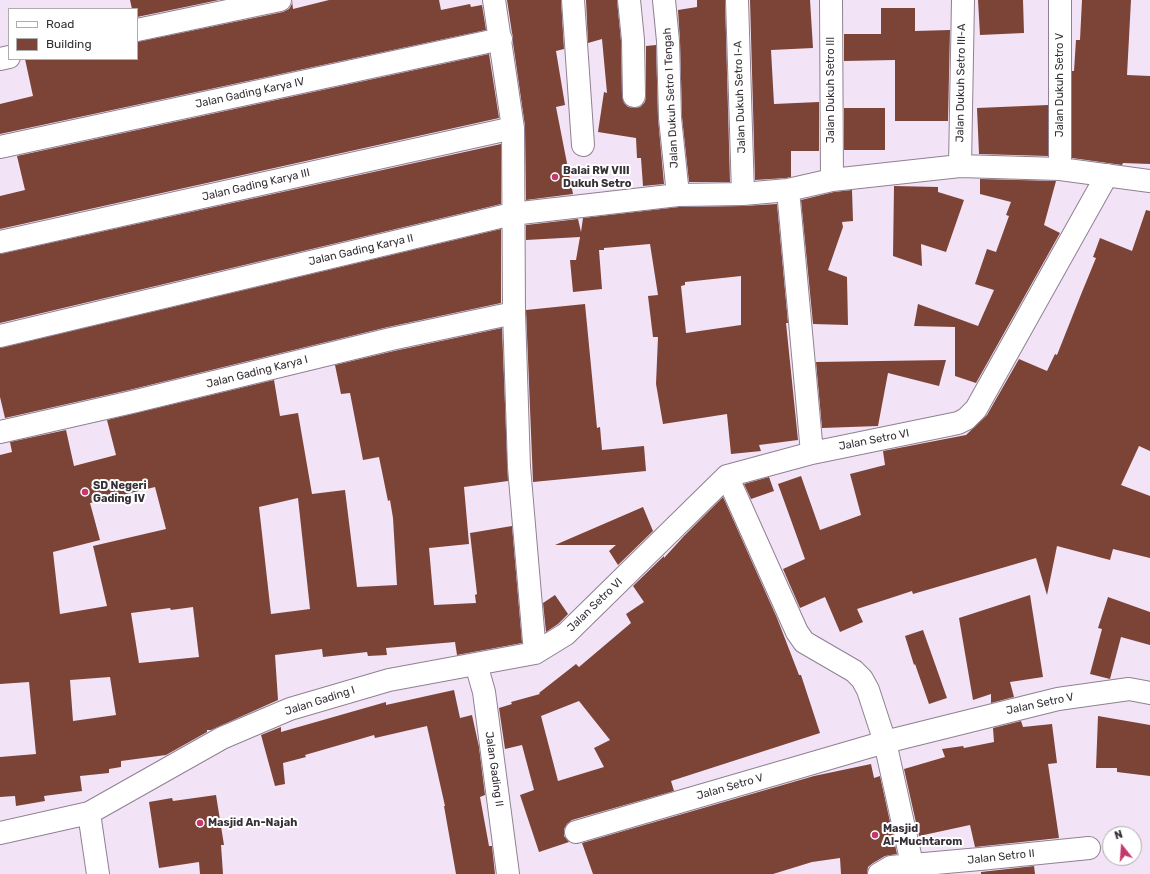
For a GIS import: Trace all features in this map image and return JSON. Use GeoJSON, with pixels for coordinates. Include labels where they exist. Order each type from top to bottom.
{"type":"FeatureCollection","features":[{"type":"Feature","properties":{"kind":"street"},"geometry":{"type":"LineString","coordinates":[[138,30],[280,0]]}},
{"type":"Feature","properties":{"kind":"street"},"geometry":{"type":"LineString","coordinates":[[494,0],[513,128],[512,214],[519,467],[535,653]]}},
{"type":"Feature","properties":{"kind":"street"},"geometry":{"type":"LineString","coordinates":[[573,0],[583,145]]}},
{"type":"Feature","properties":{"kind":"street"},"geometry":{"type":"LineString","coordinates":[[629,0],[633,40],[634,96]]}},
{"type":"Feature","properties":{"kind":"street","name":"Jalan Dukuh Setro I Tengah"},"geometry":{"type":"LineString","coordinates":[[664,0],[668,41],[670,118],[678,195]]}},
{"type":"Feature","properties":{"kind":"street","name":"Jalan Dukuh Setro I-A"},"geometry":{"type":"LineString","coordinates":[[737,0],[742,194]]}},
{"type":"Feature","properties":{"kind":"street","name":"Jalan Dukuh Setro III"},"geometry":{"type":"LineString","coordinates":[[831,0],[832,180]]}},
{"type":"Feature","properties":{"kind":"street","name":"Jalan Dukuh Setro III-A"},"geometry":{"type":"LineString","coordinates":[[960,166],[963,0]]}},
{"type":"Feature","properties":{"kind":"street","name":"Jalan Dukuh Setro V"},"geometry":{"type":"LineString","coordinates":[[1060,0],[1060,169]]}},
{"type":"Feature","properties":{"kind":"street","name":"Jalan Gading Karya IV"},"geometry":{"type":"LineString","coordinates":[[0,147],[500,39]]}},
{"type":"Feature","properties":{"kind":"street","name":"Jalan Gading Karya III"},"geometry":{"type":"LineString","coordinates":[[0,242],[513,128]]}},
{"type":"Feature","properties":{"kind":"street","name":"Jalan Gading Karya II"},"geometry":{"type":"LineString","coordinates":[[0,336],[512,214],[678,195],[742,194],[788,190],[832,180],[960,166],[1060,169],[1150,181]]}},
{"type":"Feature","properties":{"kind":"street","name":"Jalan Setro VI"},"geometry":{"type":"LineString","coordinates":[[566,634],[727,476],[812,453],[958,423],[972,414],[1107,175]]}},
{"type":"Feature","properties":{"kind":"street"},"geometry":{"type":"LineString","coordinates":[[788,190],[812,453]]}},
{"type":"Feature","properties":{"kind":"street","name":"Jalan Gading Karya I"},"geometry":{"type":"LineString","coordinates":[[0,432],[132,402],[391,339],[514,313]]}},
{"type":"Feature","properties":{"kind":"street"},"geometry":{"type":"LineString","coordinates":[[727,476],[797,632],[804,642],[854,671],[862,679],[868,690],[885,742],[912,864]]}},
{"type":"Feature","properties":{"kind":"street","name":"Jalan Gading I"},"geometry":{"type":"LineString","coordinates":[[0,833],[89,813],[222,738],[290,709],[389,680],[535,653],[566,634]]}},
{"type":"Feature","properties":{"kind":"street","name":"Jalan Gading II"},"geometry":{"type":"LineString","coordinates":[[476,664],[484,692],[508,874]]}},
{"type":"Feature","properties":{"kind":"street","name":"Jalan Setro V"},"geometry":{"type":"LineString","coordinates":[[576,832],[885,742],[1058,699],[1129,689],[1150,693]]}},
{"type":"Feature","properties":{"kind":"street"},"geometry":{"type":"LineString","coordinates":[[89,813],[98,874]]}},
{"type":"Feature","properties":{"kind":"street","name":"Jalan Setro II"},"geometry":{"type":"LineString","coordinates":[[879,874],[891,866],[980,860],[1089,848]]}},
{"type":"Feature","properties":{"kind":"building"},"geometry":{"type":"Polygon","coordinates":[[[130,0],[219,0],[138,17],[138,8],[132,8],[130,0]]]}},
{"type":"Feature","properties":{"kind":"building"},"geometry":{"type":"Polygon","coordinates":[[[292,0],[293,9],[329,0],[439,0],[441,10],[470,4],[471,7],[482,5],[486,30],[0,134],[0,104],[33,96],[25,60],[138,60],[138,42],[283,12],[289,9],[292,4],[292,0]]]}},
{"type":"Feature","properties":{"kind":"building"},"geometry":{"type":"Polygon","coordinates":[[[507,0],[561,0],[564,49],[556,51],[565,105],[556,107],[573,194],[526,200],[525,126],[507,0]]]}},
{"type":"Feature","properties":{"kind":"building"},"geometry":{"type":"Polygon","coordinates":[[[586,0],[617,0],[621,41],[622,96],[624,103],[628,107],[640,107],[645,102],[646,46],[656,45],[658,118],[664,184],[643,186],[641,158],[637,158],[636,138],[598,132],[604,92],[607,93],[602,39],[588,43],[586,0]]]}},
{"type":"Feature","properties":{"kind":"building"},"geometry":{"type":"Polygon","coordinates":[[[697,0],[725,0],[730,182],[689,182],[682,117],[678,10],[697,7],[697,0]]]}},
{"type":"Feature","properties":{"kind":"building"},"geometry":{"type":"Polygon","coordinates":[[[750,0],[810,0],[813,48],[771,50],[774,104],[819,102],[819,151],[791,151],[791,177],[755,180],[750,0]]]}},
{"type":"Feature","properties":{"kind":"building"},"geometry":{"type":"Polygon","coordinates":[[[978,0],[1023,0],[1024,33],[980,35],[978,0]]]}},
{"type":"Feature","properties":{"kind":"building"},"geometry":{"type":"Polygon","coordinates":[[[1082,0],[1131,0],[1127,75],[1150,76],[1150,164],[1123,163],[1122,165],[1072,158],[1072,71],[1074,71],[1076,40],[1080,40],[1082,0]]]}},
{"type":"Feature","properties":{"kind":"building"},"geometry":{"type":"Polygon","coordinates":[[[881,8],[915,8],[915,31],[950,30],[948,121],[895,121],[895,60],[844,61],[844,34],[881,34],[881,8]]]}},
{"type":"Feature","properties":{"kind":"building"},"geometry":{"type":"Polygon","coordinates":[[[489,54],[499,118],[0,229],[0,196],[25,190],[17,156],[489,54]]]}},
{"type":"Feature","properties":{"kind":"building"},"geometry":{"type":"Polygon","coordinates":[[[1048,105],[1048,156],[979,154],[977,108],[1048,105]]]}},
{"type":"Feature","properties":{"kind":"building"},"geometry":{"type":"Polygon","coordinates":[[[844,108],[885,108],[885,150],[844,150],[844,108]]]}},
{"type":"Feature","properties":{"kind":"building"},"geometry":{"type":"Polygon","coordinates":[[[501,144],[501,204],[0,323],[0,254],[501,144]]]}},
{"type":"Feature","properties":{"kind":"building"},"geometry":{"type":"Polygon","coordinates":[[[980,179],[1056,181],[1044,225],[1060,233],[976,383],[955,376],[955,327],[914,326],[918,304],[978,326],[994,290],[975,284],[987,249],[996,252],[1009,216],[1006,215],[1011,202],[980,194],[980,179]]]}},
{"type":"Feature","properties":{"kind":"building"},"geometry":{"type":"Polygon","coordinates":[[[894,186],[938,187],[938,192],[964,200],[946,252],[921,244],[922,266],[893,256],[894,186]]]}},
{"type":"Feature","properties":{"kind":"building"},"geometry":{"type":"Polygon","coordinates":[[[852,190],[853,221],[842,222],[843,227],[828,270],[847,277],[848,325],[813,324],[801,200],[834,192],[852,190]]]}},
{"type":"Feature","properties":{"kind":"building"},"geometry":{"type":"Polygon","coordinates":[[[777,204],[788,323],[786,323],[798,440],[759,445],[761,451],[731,454],[727,414],[663,424],[656,384],[658,337],[653,337],[648,296],[658,295],[650,244],[604,248],[604,250],[599,250],[602,289],[573,292],[570,260],[576,260],[580,237],[526,240],[526,225],[578,219],[581,232],[583,218],[679,207],[777,204]],[[741,276],[685,282],[685,285],[681,286],[686,333],[741,325],[741,276]]]}},
{"type":"Feature","properties":{"kind":"building"},"geometry":{"type":"Polygon","coordinates":[[[1146,210],[1150,211],[1150,451],[1139,446],[1121,485],[1150,496],[1150,558],[1113,549],[1110,560],[1057,546],[1047,595],[1036,558],[913,594],[912,591],[857,609],[863,622],[840,632],[825,597],[800,608],[783,569],[805,559],[778,484],[801,476],[820,530],[861,515],[850,474],[885,465],[883,451],[966,435],[987,415],[1019,359],[1047,371],[1055,354],[1057,355],[1096,258],[1093,257],[1100,238],[1132,251],[1146,210]]]}},
{"type":"Feature","properties":{"kind":"building"},"geometry":{"type":"Polygon","coordinates":[[[501,229],[501,303],[388,327],[129,390],[5,418],[0,397],[0,348],[501,229]]]}},
{"type":"Feature","properties":{"kind":"building"},"geometry":{"type":"Polygon","coordinates":[[[585,304],[597,428],[600,427],[602,450],[644,446],[646,471],[533,482],[526,310],[585,304]]]}},
{"type":"Feature","properties":{"kind":"building"},"geometry":{"type":"Polygon","coordinates":[[[502,328],[508,481],[464,487],[469,544],[429,548],[434,605],[476,603],[475,595],[477,594],[470,533],[512,526],[522,643],[457,655],[455,642],[386,648],[387,655],[368,656],[367,652],[323,657],[322,649],[275,655],[278,700],[211,730],[207,730],[207,732],[166,755],[121,761],[121,767],[109,769],[109,773],[80,776],[82,791],[44,796],[45,801],[16,806],[15,796],[0,797],[0,757],[36,754],[29,682],[0,684],[0,455],[12,452],[10,442],[66,430],[74,466],[116,455],[107,420],[274,380],[280,416],[298,413],[312,494],[345,490],[357,587],[397,585],[393,518],[379,457],[363,460],[350,393],[341,394],[335,365],[502,328]],[[155,487],[90,503],[100,540],[53,552],[60,614],[107,606],[93,546],[166,529],[155,487]],[[298,498],[259,507],[271,614],[310,609],[298,498]],[[193,607],[171,610],[170,608],[131,613],[139,663],[199,657],[193,607]],[[110,677],[70,680],[73,721],[116,715],[110,677]]]}},
{"type":"Feature","properties":{"kind":"building"},"geometry":{"type":"Polygon","coordinates":[[[946,360],[939,386],[888,373],[878,426],[822,428],[816,362],[946,360]]]}},
{"type":"Feature","properties":{"kind":"building"},"geometry":{"type":"Polygon","coordinates":[[[769,477],[774,491],[751,499],[744,484],[769,477]]]}},
{"type":"Feature","properties":{"kind":"building"},"geometry":{"type":"Polygon","coordinates":[[[723,497],[777,618],[799,675],[801,675],[820,733],[671,781],[674,791],[572,820],[564,829],[564,836],[569,842],[539,852],[520,795],[534,790],[522,745],[505,749],[499,708],[512,704],[511,702],[540,694],[539,693],[576,664],[579,667],[631,623],[626,614],[644,602],[633,586],[664,556],[664,558],[723,497]],[[579,701],[541,716],[558,781],[604,767],[594,748],[610,740],[579,701]]]}},
{"type":"Feature","properties":{"kind":"building"},"geometry":{"type":"Polygon","coordinates":[[[643,507],[653,531],[618,565],[609,551],[616,545],[555,545],[643,507]]]}},
{"type":"Feature","properties":{"kind":"building"},"geometry":{"type":"Polygon","coordinates":[[[555,595],[568,614],[558,624],[546,632],[543,603],[555,595]]]}},
{"type":"Feature","properties":{"kind":"building"},"geometry":{"type":"Polygon","coordinates":[[[1030,595],[1043,677],[1010,682],[1014,697],[991,703],[991,694],[973,700],[959,618],[1030,595]]]}},
{"type":"Feature","properties":{"kind":"building"},"geometry":{"type":"Polygon","coordinates":[[[1108,597],[1150,612],[1150,645],[1121,637],[1110,679],[1090,674],[1102,629],[1098,628],[1108,597]]]}},
{"type":"Feature","properties":{"kind":"building"},"geometry":{"type":"Polygon","coordinates":[[[923,630],[947,698],[929,704],[905,636],[923,630]]]}},
{"type":"Feature","properties":{"kind":"building"},"geometry":{"type":"Polygon","coordinates":[[[454,690],[460,718],[472,715],[479,747],[485,795],[480,797],[489,846],[492,846],[495,874],[456,874],[445,806],[427,726],[375,738],[374,735],[283,763],[285,784],[275,786],[261,735],[281,727],[281,732],[386,702],[386,705],[454,690]]]}},
{"type":"Feature","properties":{"kind":"building"},"geometry":{"type":"Polygon","coordinates":[[[1098,716],[1150,725],[1150,776],[1117,772],[1117,768],[1096,768],[1098,716]]]}},
{"type":"Feature","properties":{"kind":"building"},"geometry":{"type":"Polygon","coordinates":[[[1021,721],[1023,727],[1052,724],[1057,763],[1048,764],[1059,838],[975,847],[970,825],[919,836],[904,769],[945,757],[942,749],[963,746],[964,748],[994,742],[993,728],[1021,721]]]}},
{"type":"Feature","properties":{"kind":"building"},"geometry":{"type":"Polygon","coordinates":[[[871,764],[874,778],[880,776],[897,854],[885,856],[873,863],[868,867],[867,874],[841,874],[840,858],[812,862],[773,874],[593,874],[582,843],[814,776],[871,764]]]}},
{"type":"Feature","properties":{"kind":"building"},"geometry":{"type":"Polygon","coordinates":[[[216,795],[224,845],[221,845],[223,874],[200,874],[199,862],[159,868],[149,802],[172,798],[173,801],[216,795]]]}},
{"type":"Feature","properties":{"kind":"building"},"geometry":{"type":"Polygon","coordinates":[[[1034,866],[1035,874],[981,874],[981,872],[1034,866]]]}},
{"type":"Feature","properties":{"kind":"place","name":"Balai RW VIII Dukuh Setro"},"geometry":{"type":"Point","coordinates":[555,177]}},
{"type":"Feature","properties":{"kind":"place","name":"SD Negeri Gading IV"},"geometry":{"type":"Point","coordinates":[85,492]}},
{"type":"Feature","properties":{"kind":"place","name":"Masjid An-Najah"},"geometry":{"type":"Point","coordinates":[200,823]}},
{"type":"Feature","properties":{"kind":"place","name":"Masjid Al-Muchtarom"},"geometry":{"type":"Point","coordinates":[875,835]}}]}
